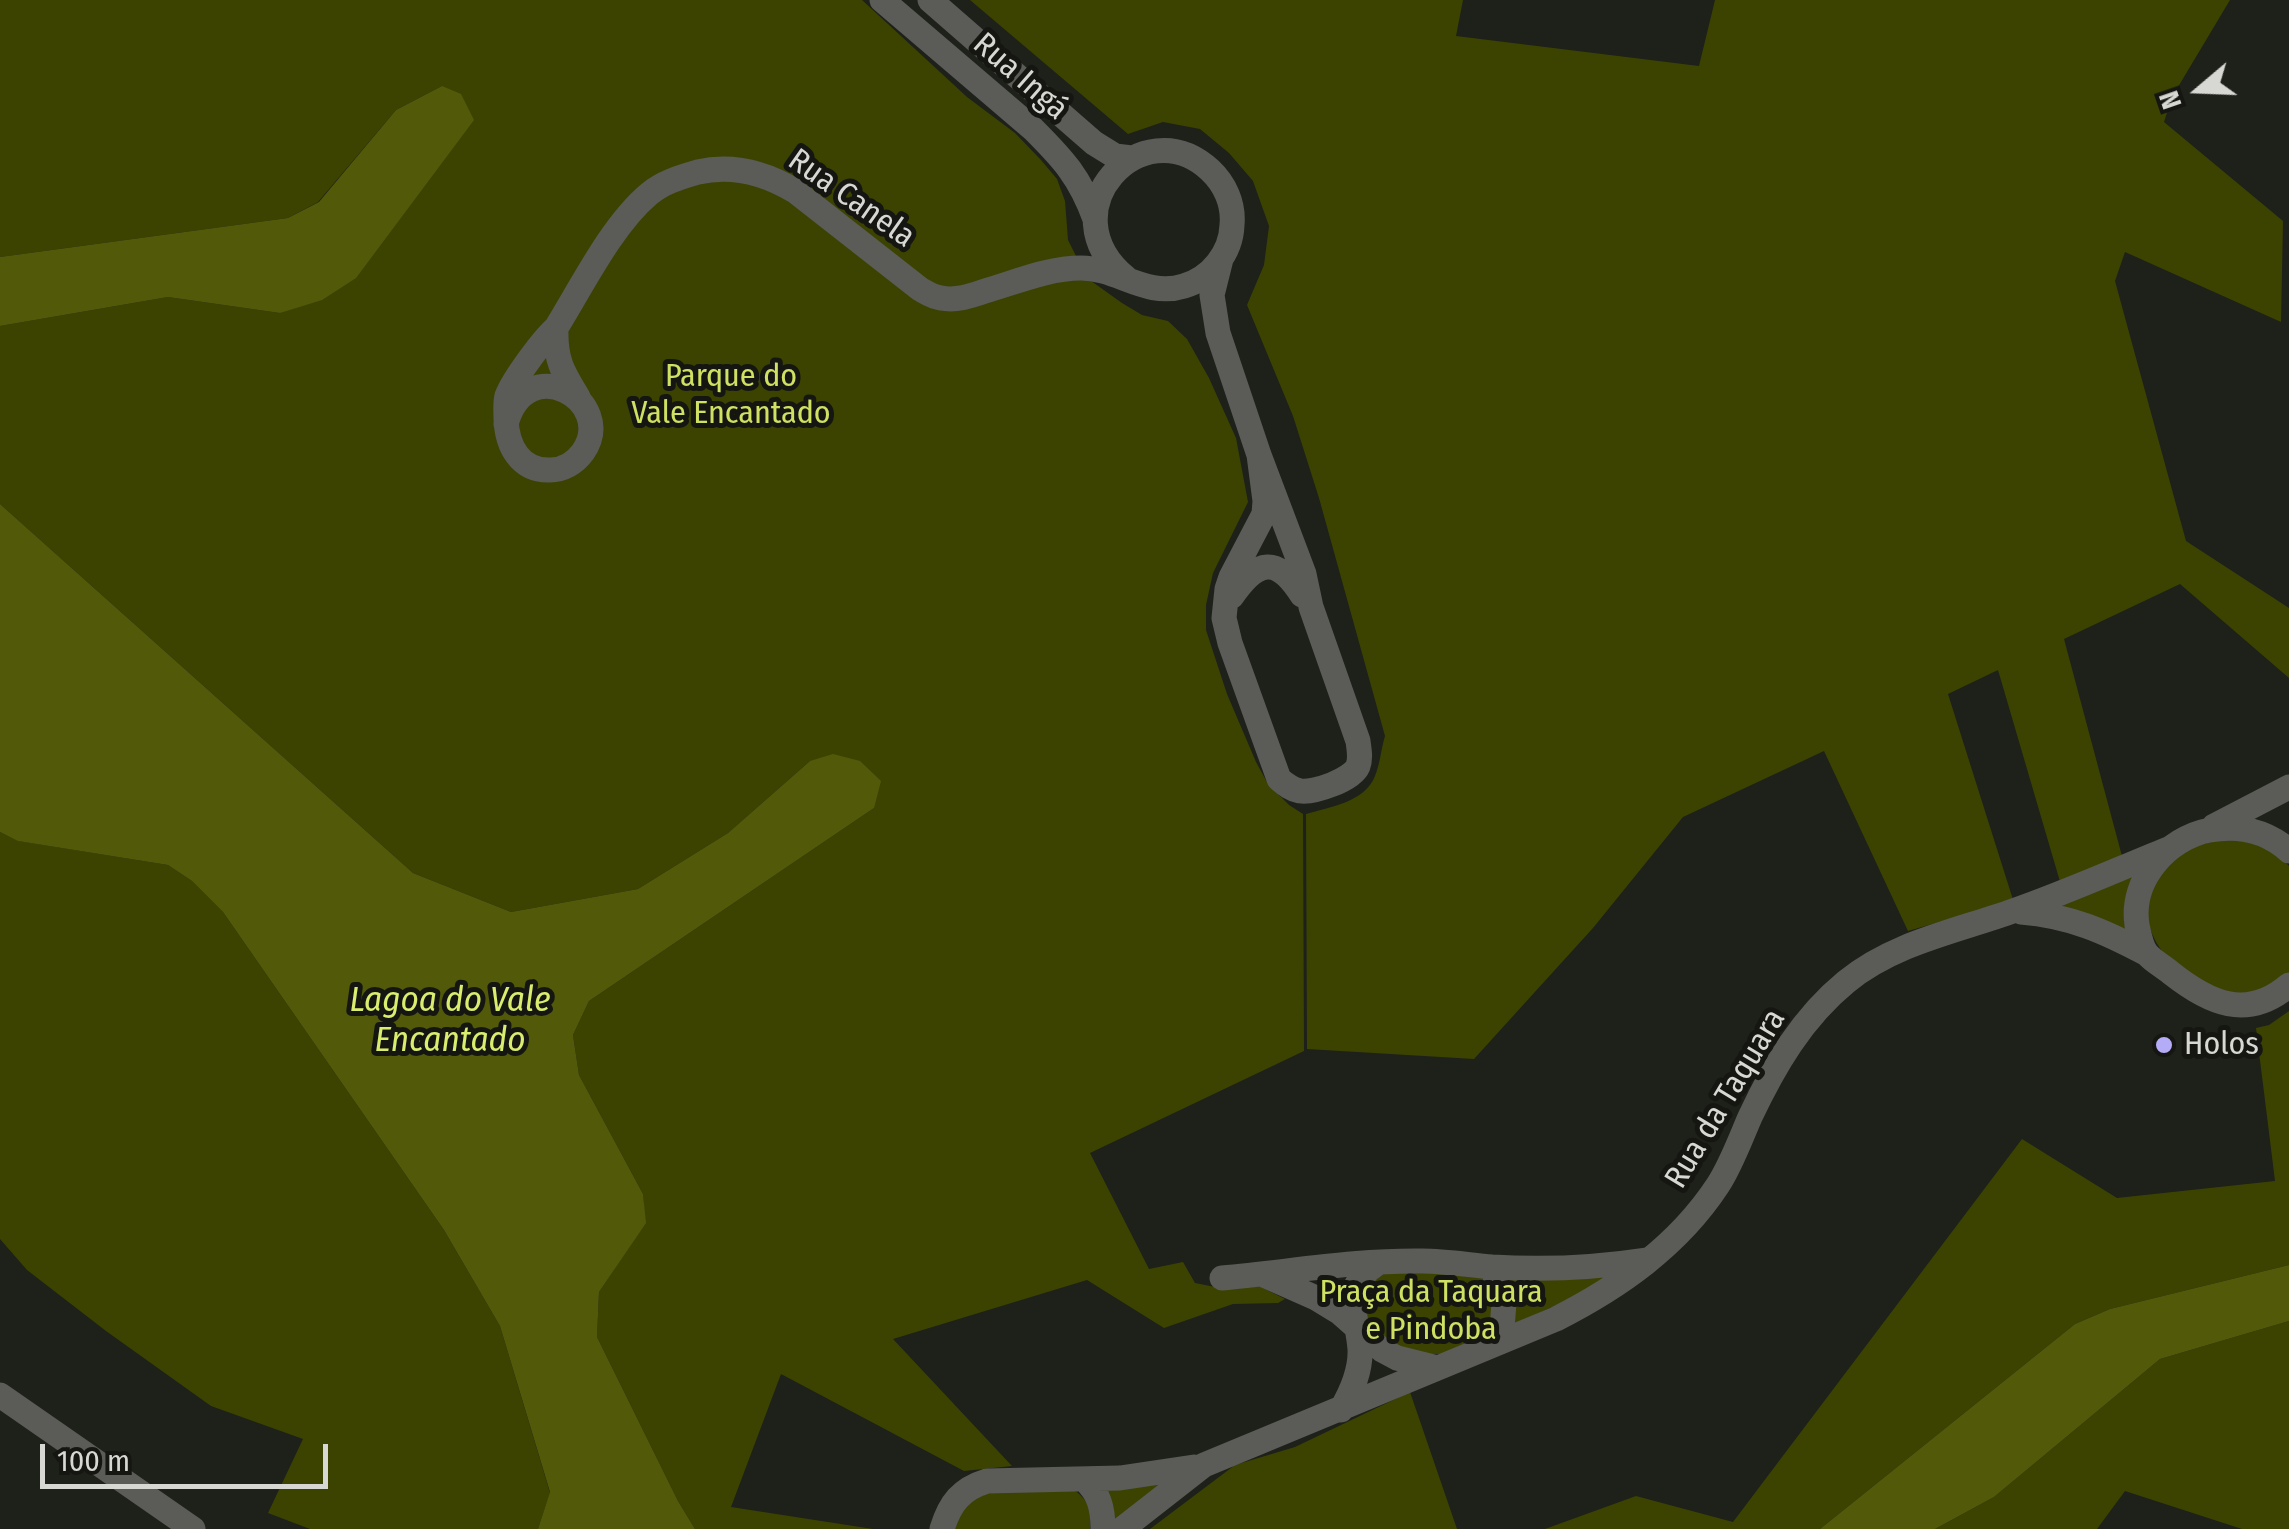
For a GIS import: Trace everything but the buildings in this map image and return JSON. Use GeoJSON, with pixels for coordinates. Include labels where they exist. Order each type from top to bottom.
{"type":"FeatureCollection","features":[{"type":"Feature","properties":{"kind":"street","name":"Rua Ingá"},"geometry":{"type":"LineString","coordinates":[[882,0],[1033,128],[1078,180],[1095,220]]}},
{"type":"Feature","properties":{"kind":"street","name":"Rua Ingá"},"geometry":{"type":"LineString","coordinates":[[930,0],[1104,151],[1132,158]]}},
{"type":"Feature","properties":{"kind":"street"},"geometry":{"type":"LineString","coordinates":[[1218,333],[1200,307],[1136,284],[1113,268],[1104,254],[1097,238],[1098,200],[1105,183],[1132,158],[1167,151],[1202,162],[1215,174],[1231,207],[1229,243],[1212,295],[1218,333],[1304,574],[1311,607],[1360,754],[1352,774],[1308,791],[1288,787],[1272,764],[1226,631],[1225,605],[1231,577],[1264,514],[1260,456]]}},
{"type":"Feature","properties":{"kind":"street","name":"Rua Canela"},"geometry":{"type":"LineString","coordinates":[[506,424],[507,396],[634,208],[670,180],[713,169],[734,169],[776,180],[936,298],[954,300],[1054,271],[1091,269],[1126,278]]}},
{"type":"Feature","properties":{"kind":"street","name":"Rua Canela"},"geometry":{"type":"LineString","coordinates":[[1054,271],[1076,255],[1095,220]]}},
{"type":"Feature","properties":{"kind":"street"},"geometry":{"type":"LineString","coordinates":[[1158,290],[1188,285],[1221,259]]}},
{"type":"Feature","properties":{"kind":"street"},"geometry":{"type":"LineString","coordinates":[[556,328],[558,361],[587,412],[589,439],[574,462],[562,468],[534,468],[513,451],[506,424],[510,410],[528,390],[556,386],[580,400]]}},
{"type":"Feature","properties":{"kind":"street"},"geometry":{"type":"LineString","coordinates":[[1225,605],[1249,576],[1272,566],[1283,570],[1311,607]]}},
{"type":"Feature","properties":{"kind":"street"},"geometry":{"type":"LineString","coordinates":[[2204,830],[2289,786]]}},
{"type":"Feature","properties":{"kind":"street"},"geometry":{"type":"LineString","coordinates":[[2204,830],[2247,829],[2279,841],[2289,851]]}},
{"type":"Feature","properties":{"kind":"street","name":"Rua da Taquara"},"geometry":{"type":"LineString","coordinates":[[1502,1341],[1588,1302],[1678,1236],[1719,1183],[1788,1046],[1847,981],[1884,957],[2011,912],[2168,849],[2204,830]]}},
{"type":"Feature","properties":{"kind":"street"},"geometry":{"type":"LineString","coordinates":[[2146,954],[2136,918],[2138,896],[2153,864],[2168,849]]}},
{"type":"Feature","properties":{"kind":"street"},"geometry":{"type":"LineString","coordinates":[[2011,912],[2071,919],[2097,928],[2146,954],[2187,986],[2219,1002],[2253,1004],[2272,998],[2289,985]]}},
{"type":"Feature","properties":{"kind":"street"},"geometry":{"type":"LineString","coordinates":[[1222,1278],[1347,1263],[1428,1261],[1576,1268],[1650,1259]]}},
{"type":"Feature","properties":{"kind":"street"},"geometry":{"type":"LineString","coordinates":[[1341,1410],[1358,1371],[1360,1350],[1352,1303],[1358,1280],[1378,1262]]}},
{"type":"Feature","properties":{"kind":"street"},"geometry":{"type":"LineString","coordinates":[[942,1529],[957,1497],[987,1480],[1120,1478],[1204,1465],[1502,1341],[1504,1303],[1492,1267]]}},
{"type":"Feature","properties":{"kind":"street"},"geometry":{"type":"LineString","coordinates":[[1264,1274],[1316,1298],[1355,1324],[1382,1350],[1437,1368]]}},
{"type":"Feature","properties":{"kind":"street"},"geometry":{"type":"LineString","coordinates":[[0,1395],[192,1529]]}},
{"type":"Feature","properties":{"kind":"street"},"geometry":{"type":"LineString","coordinates":[[1122,1529],[1204,1465]]}},
{"type":"Feature","properties":{"kind":"street"},"geometry":{"type":"LineString","coordinates":[[1084,1479],[1100,1502],[1103,1529]]}},
{"type":"Feature","properties":{"kind":"green space","name":"Parque do Vale Encantado"},"geometry":{"type":"Polygon","coordinates":[[[0,0],[862,0],[967,97],[1015,133],[1057,179],[1065,201],[1068,240],[1087,278],[1142,315],[1168,321],[1187,339],[1236,438],[1248,502],[1213,573],[1206,605],[1206,630],[1227,694],[1256,762],[1268,784],[1303,814],[1304,1051],[1090,1153],[1149,1269],[1183,1262],[1195,1283],[1215,1287],[1255,1284],[1285,1299],[1278,1303],[1233,1304],[1164,1328],[1087,1280],[893,1339],[1012,1466],[964,1471],[781,1374],[731,1507],[873,1529],[695,1529],[597,1337],[599,1292],[645,1223],[643,1194],[579,1075],[573,1035],[589,1001],[874,808],[810,761],[728,833],[638,889],[511,912],[413,873],[0,504],[0,326],[168,297],[280,313],[442,86],[396,110],[318,202],[288,218],[0,257],[0,0]]]}},
{"type":"Feature","properties":{"kind":"green space"},"geometry":{"type":"Polygon","coordinates":[[[970,0],[1463,0],[1456,36],[1699,66],[1715,0],[2230,0],[2172,97],[2164,122],[2283,221],[2281,322],[2125,252],[2115,281],[2186,541],[2289,608],[2289,678],[2180,584],[2064,639],[2123,860],[2061,885],[1998,670],[1948,694],[2015,906],[1908,931],[1824,751],[1683,817],[1593,928],[1474,1059],[1307,1049],[1306,814],[1346,802],[1363,792],[1375,776],[1385,736],[1293,416],[1247,305],[1264,265],[1269,226],[1253,181],[1229,153],[1200,129],[1163,122],[1128,134],[970,0]]]}},
{"type":"Feature","properties":{"kind":"green space"},"geometry":{"type":"Polygon","coordinates":[[[0,832],[19,841],[168,865],[192,881],[223,912],[444,1230],[500,1326],[550,1493],[538,1529],[310,1529],[268,1513],[303,1439],[211,1406],[27,1270],[0,1239],[0,832]]]}},
{"type":"Feature","properties":{"kind":"green space"},"geometry":{"type":"Polygon","coordinates":[[[2222,840],[2258,845],[2289,866],[2289,975],[2255,993],[2225,992],[2179,968],[2154,939],[2149,922],[2152,887],[2162,870],[2189,849],[2222,840]]]}},
{"type":"Feature","properties":{"kind":"green space"},"geometry":{"type":"Polygon","coordinates":[[[2136,873],[2126,932],[2051,908],[2136,873]]]}},
{"type":"Feature","properties":{"kind":"green space"},"geometry":{"type":"Polygon","coordinates":[[[2289,1011],[2289,1265],[2110,1309],[2075,1324],[1820,1529],[1545,1529],[1636,1496],[1733,1522],[2022,1139],[2117,1198],[2275,1181],[2256,1028],[2269,1025],[2289,1011]]]}},
{"type":"Feature","properties":{"kind":"green space","name":"Praça da Taquara e Pindoba"},"geometry":{"type":"Polygon","coordinates":[[[1628,1268],[1599,1286],[1447,1354],[1399,1348],[1364,1319],[1359,1292],[1389,1270],[1628,1268]]]}},
{"type":"Feature","properties":{"kind":"green space"},"geometry":{"type":"Polygon","coordinates":[[[2289,1321],[2289,1529],[2242,1529],[2125,1491],[2097,1529],[1935,1529],[1994,1497],[2160,1359],[2289,1321]]]}},
{"type":"Feature","properties":{"kind":"green space"},"geometry":{"type":"Polygon","coordinates":[[[1410,1392],[1457,1529],[1150,1529],[1235,1465],[1295,1447],[1410,1392]]]}},
{"type":"Feature","properties":{"kind":"green space"},"geometry":{"type":"Polygon","coordinates":[[[1170,1479],[1112,1527],[1103,1488],[1170,1479]]]}},
{"type":"Feature","properties":{"kind":"green space"},"geometry":{"type":"Polygon","coordinates":[[[1071,1488],[1088,1505],[1090,1529],[953,1529],[964,1509],[984,1494],[1071,1488]]]}},
{"type":"Feature","properties":{"kind":"water"},"geometry":{"type":"Polygon","coordinates":[[[442,86],[461,94],[474,120],[356,278],[322,300],[280,313],[168,297],[0,326],[0,257],[288,218],[319,202],[396,110],[442,86]]]}},
{"type":"Feature","properties":{"kind":"water","name":"Lagoa do Vale Encantado"},"geometry":{"type":"Polygon","coordinates":[[[0,504],[413,873],[511,912],[638,889],[728,833],[810,761],[833,754],[860,761],[881,781],[874,808],[589,1001],[573,1035],[579,1075],[643,1194],[646,1223],[599,1292],[597,1337],[695,1529],[538,1529],[550,1492],[500,1326],[444,1230],[223,912],[192,881],[168,865],[18,841],[0,832],[0,504]]]}},
{"type":"Feature","properties":{"kind":"water"},"geometry":{"type":"Polygon","coordinates":[[[2289,1265],[2289,1321],[2160,1359],[1994,1497],[1935,1529],[1820,1529],[2075,1324],[2110,1309],[2289,1265]]]}},
{"type":"Feature","properties":{"kind":"place","name":"Holos"},"geometry":{"type":"Point","coordinates":[2164,1045]}}]}
